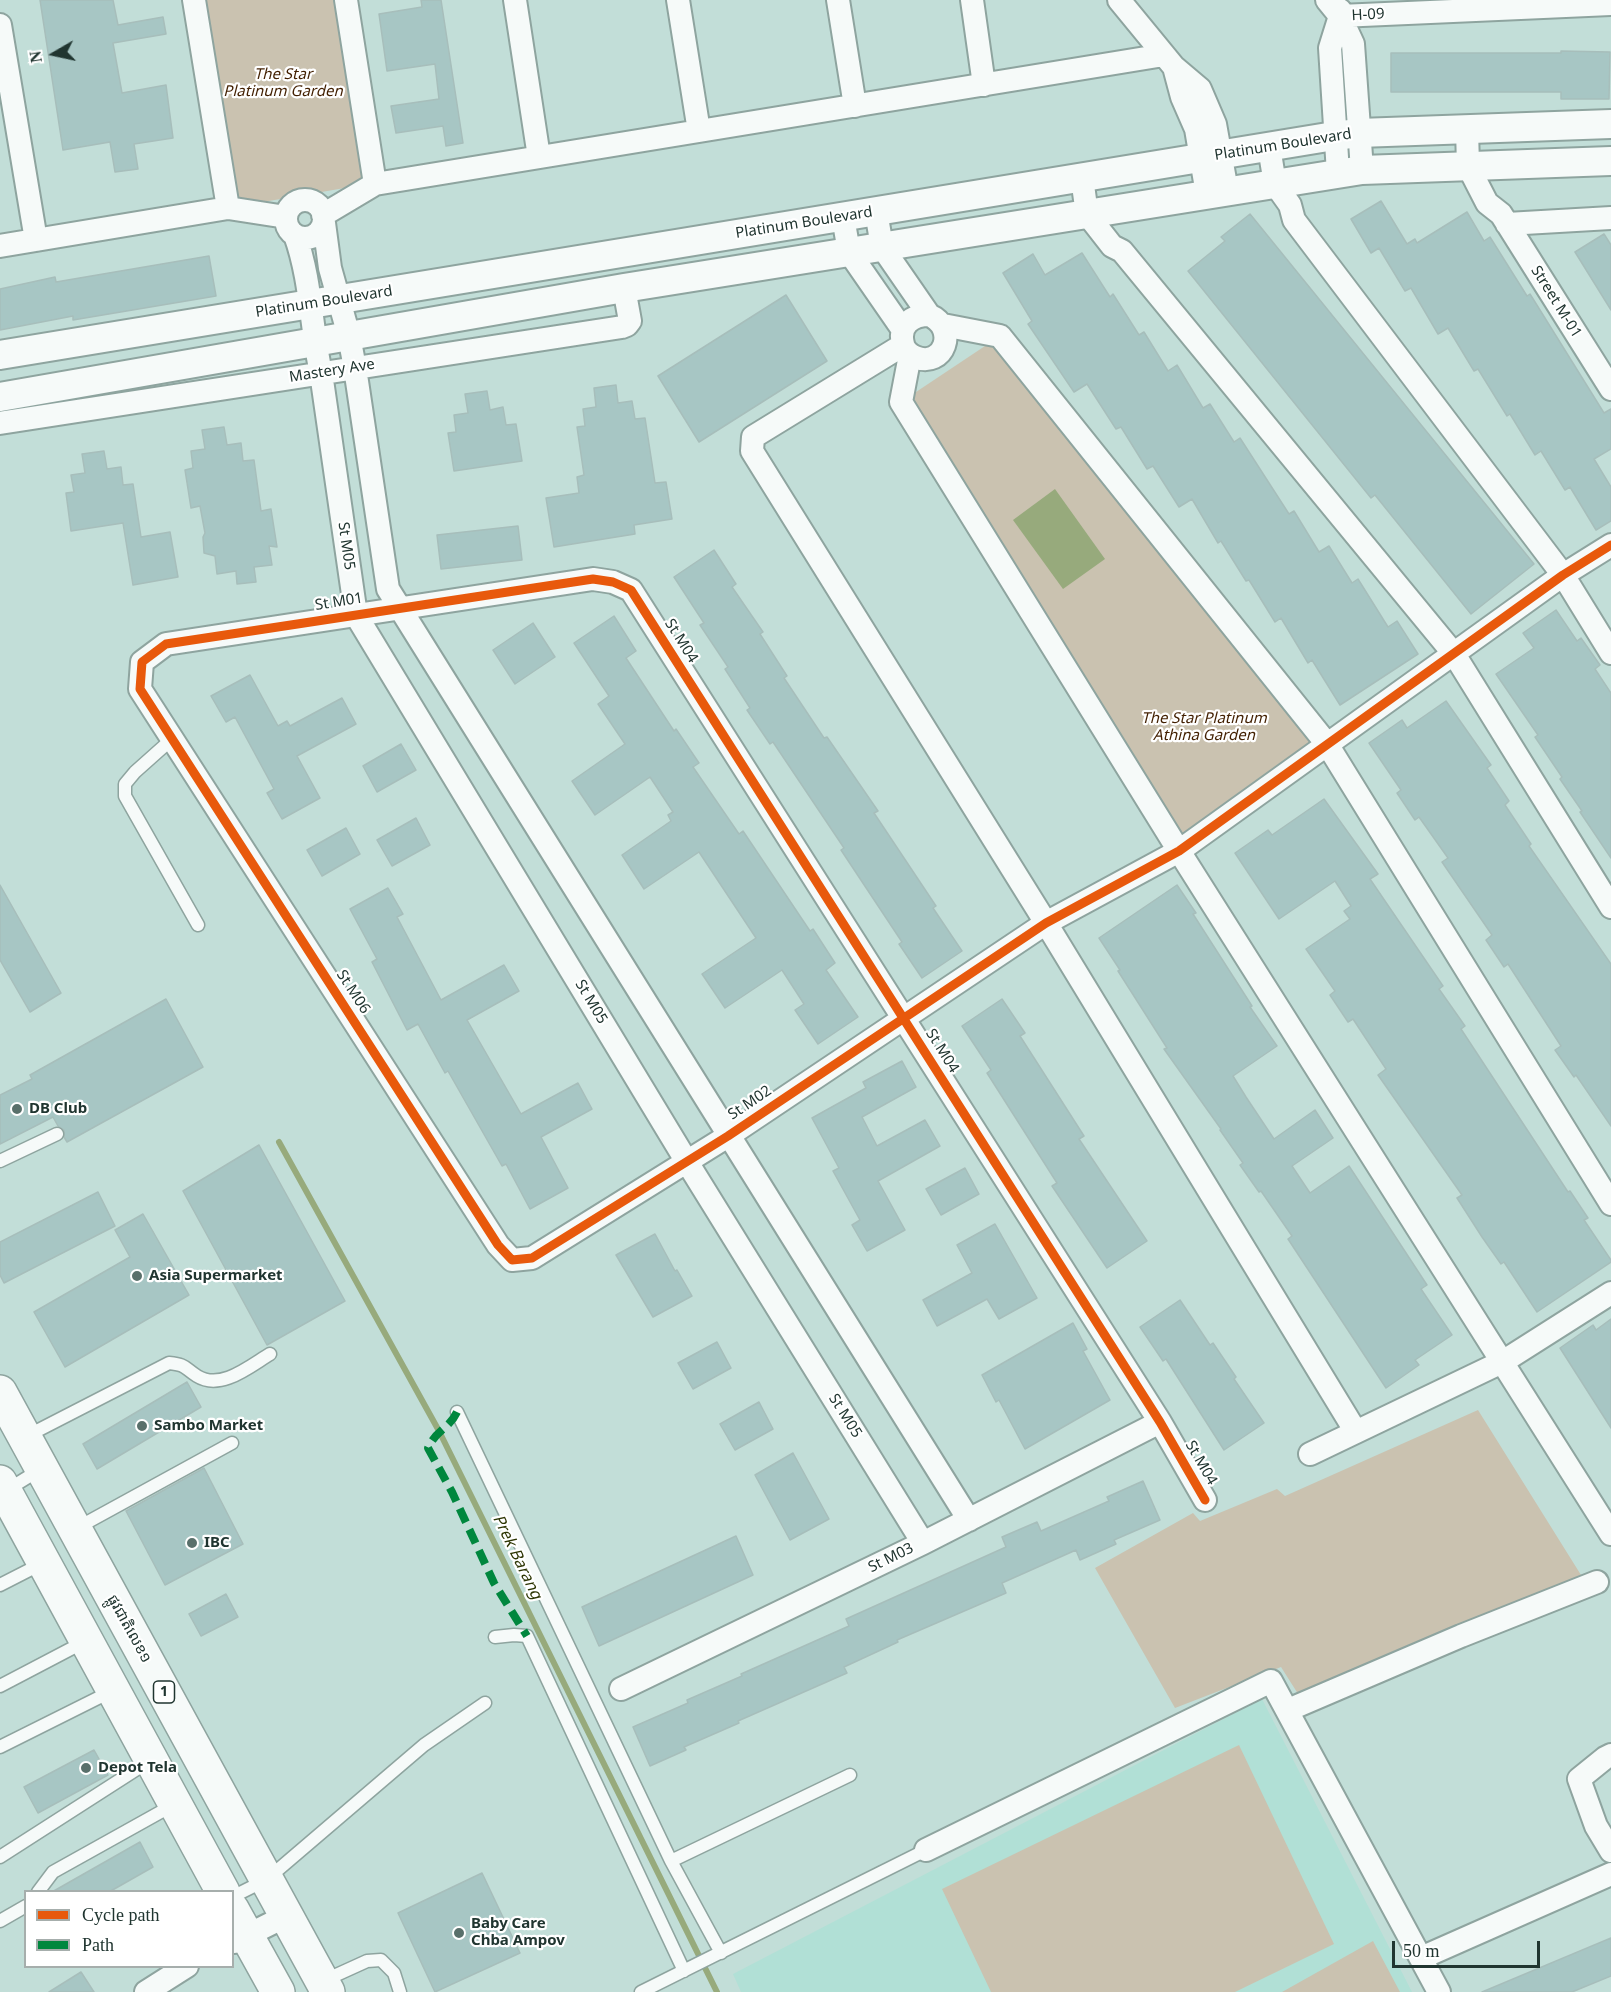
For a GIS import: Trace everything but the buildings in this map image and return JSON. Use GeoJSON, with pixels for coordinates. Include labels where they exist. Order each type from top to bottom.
{"type":"FeatureCollection","features":[{"type":"Feature","properties":{"kind":"highway","name":"ផ្លូវជាតិលេខ១"},"geometry":{"type":"LineString","coordinates":[[0,1392],[325,1987]]}},
{"type":"Feature","properties":{"kind":"highway"},"geometry":{"type":"LineString","coordinates":[[2,1489],[15,1521],[44,1563],[88,1640],[222,1890]]}},
{"type":"Feature","properties":{"kind":"highway"},"geometry":{"type":"LineString","coordinates":[[88,1640],[124,1620]]}},
{"type":"Feature","properties":{"kind":"highway"},"geometry":{"type":"LineString","coordinates":[[237,1929],[278,1992]]}},
{"type":"Feature","properties":{"kind":"street"},"geometry":{"type":"LineString","coordinates":[[194,0],[228,208]]}},
{"type":"Feature","properties":{"kind":"street"},"geometry":{"type":"LineString","coordinates":[[346,0],[375,184]]}},
{"type":"Feature","properties":{"kind":"street"},"geometry":{"type":"LineString","coordinates":[[515,0],[539,157]]}},
{"type":"Feature","properties":{"kind":"street"},"geometry":{"type":"LineString","coordinates":[[678,0],[699,131]]}},
{"type":"Feature","properties":{"kind":"street"},"geometry":{"type":"LineString","coordinates":[[838,0],[855,106]]}},
{"type":"Feature","properties":{"kind":"street"},"geometry":{"type":"LineString","coordinates":[[972,0],[984,85]]}},
{"type":"Feature","properties":{"kind":"street"},"geometry":{"type":"LineString","coordinates":[[1119,0],[1169,61],[1200,89],[1215,124],[1211,156],[1217,193]]}},
{"type":"Feature","properties":{"kind":"street","name":"H-09"},"geometry":{"type":"LineString","coordinates":[[1336,5],[1611,4]]}},
{"type":"Feature","properties":{"kind":"street"},"geometry":{"type":"LineString","coordinates":[[1336,5],[1353,44],[1347,134],[1350,171]]}},
{"type":"Feature","properties":{"kind":"street"},"geometry":{"type":"LineString","coordinates":[[0,25],[36,240]]}},
{"type":"Feature","properties":{"kind":"street"},"geometry":{"type":"LineString","coordinates":[[0,246],[228,208],[290,226],[302,238],[315,236],[324,219],[375,184],[984,85],[1169,61]]}},
{"type":"Feature","properties":{"kind":"street","name":"Platinum Boulevard"},"geometry":{"type":"LineString","coordinates":[[0,355],[1347,134],[1611,124]]}},
{"type":"Feature","properties":{"kind":"street"},"geometry":{"type":"LineString","coordinates":[[1474,129],[1474,166]]}},
{"type":"Feature","properties":{"kind":"street"},"geometry":{"type":"LineString","coordinates":[[1262,148],[1268,185],[1276,211],[1294,220],[1563,575],[1611,653]]}},
{"type":"Feature","properties":{"kind":"street"},"geometry":{"type":"LineString","coordinates":[[0,397],[624,288],[1350,171],[1611,161]]}},
{"type":"Feature","properties":{"kind":"street","name":"Street M-01"},"geometry":{"type":"LineString","coordinates":[[1474,166],[1487,203],[1504,219],[1611,389]]}},
{"type":"Feature","properties":{"kind":"street"},"geometry":{"type":"LineString","coordinates":[[1087,177],[1093,213],[1121,241],[1122,251],[1454,654],[1611,907]]}},
{"type":"Feature","properties":{"kind":"street"},"geometry":{"type":"LineString","coordinates":[[290,226],[288,210],[293,205],[307,200],[320,208],[324,219],[330,268],[349,336],[355,368],[388,589],[969,1520]]}},
{"type":"Feature","properties":{"kind":"street"},"geometry":{"type":"LineString","coordinates":[[843,217],[849,252],[905,344],[922,360],[934,358],[943,350],[947,338],[882,247],[876,211]]}},
{"type":"Feature","properties":{"kind":"street"},"geometry":{"type":"LineString","coordinates":[[1504,219],[1611,218]]}},
{"type":"Feature","properties":{"kind":"street","name":"St M05"},"geometry":{"type":"LineString","coordinates":[[290,226],[303,258],[356,615],[687,1162],[923,1543]]}},
{"type":"Feature","properties":{"kind":"street","name":"Mastery Ave"},"geometry":{"type":"LineString","coordinates":[[0,423],[622,327],[630,321],[624,288]]}},
{"type":"Feature","properties":{"kind":"street"},"geometry":{"type":"LineString","coordinates":[[1611,1204],[1327,744],[1000,336],[918,315],[909,321],[901,402],[1179,851],[1611,1533]]}},
{"type":"Feature","properties":{"kind":"street"},"geometry":{"type":"LineString","coordinates":[[905,344],[753,436],[752,451],[1046,923],[1356,1432]]}},
{"type":"Feature","properties":{"kind":"street"},"geometry":{"type":"LineString","coordinates":[[337,482],[371,476]]}},
{"type":"Feature","properties":{"kind":"street","name":"St M02"},"geometry":{"type":"LineString","coordinates":[[512,1260],[532,1258],[728,1136],[1046,923],[1179,851],[1563,575],[1611,545]]}},
{"type":"Feature","properties":{"kind":"street","name":"St M01"},"geometry":{"type":"LineString","coordinates":[[172,739],[140,689],[142,662],[166,644],[593,579],[613,582],[631,590]]}},
{"type":"Feature","properties":{"kind":"street","name":"St M04"},"geometry":{"type":"LineString","coordinates":[[631,590],[1160,1422],[1206,1500]]}},
{"type":"Feature","properties":{"kind":"street","name":"St M06"},"geometry":{"type":"LineString","coordinates":[[172,739],[498,1245],[512,1260]]}},
{"type":"Feature","properties":{"kind":"street"},"geometry":{"type":"LineString","coordinates":[[1310,1454],[1504,1361],[1611,1293]]}},
{"type":"Feature","properties":{"kind":"street","name":"St M03"},"geometry":{"type":"LineString","coordinates":[[621,1689],[923,1543],[1160,1422]]}},
{"type":"Feature","properties":{"kind":"street"},"geometry":{"type":"LineString","coordinates":[[1288,1710],[1461,1636],[1597,1582]]}},
{"type":"Feature","properties":{"kind":"street"},"geometry":{"type":"LineString","coordinates":[[926,1850],[1271,1681],[1439,1992]]}},
{"type":"Feature","properties":{"kind":"street"},"geometry":{"type":"LineString","coordinates":[[1611,1755],[1579,1779],[1596,1826],[1611,1851]]}},
{"type":"Feature","properties":{"kind":"street"},"geometry":{"type":"LineString","coordinates":[[1421,1958],[1611,1874]]}},
{"type":"Feature","properties":{"kind":"street"},"geometry":{"type":"LineString","coordinates":[[237,1929],[286,1916]]}},
{"type":"Feature","properties":{"kind":"street"},"geometry":{"type":"LineString","coordinates":[[146,1992],[184,1968]]}},
{"type":"Feature","properties":{"kind":"lane"},"geometry":{"type":"LineString","coordinates":[[172,739],[125,784],[125,796],[198,925]]}},
{"type":"Feature","properties":{"kind":"lane"},"geometry":{"type":"LineString","coordinates":[[0,1161],[57,1134]]}},
{"type":"Feature","properties":{"kind":"lane"},"geometry":{"type":"LineString","coordinates":[[25,1437],[169,1364],[184,1365],[210,1382],[228,1379],[270,1354]]}},
{"type":"Feature","properties":{"kind":"lane"},"geometry":{"type":"LineString","coordinates":[[457,1412],[718,1955]]}},
{"type":"Feature","properties":{"kind":"lane"},"geometry":{"type":"LineString","coordinates":[[75,1529],[232,1443]]}},
{"type":"Feature","properties":{"kind":"lane"},"geometry":{"type":"LineString","coordinates":[[2,1489],[42,1469]]}},
{"type":"Feature","properties":{"kind":"lane"},"geometry":{"type":"LineString","coordinates":[[0,1585],[44,1563]]}},
{"type":"Feature","properties":{"kind":"lane"},"geometry":{"type":"LineString","coordinates":[[495,1637],[526,1636],[688,1969]]}},
{"type":"Feature","properties":{"kind":"lane"},"geometry":{"type":"LineString","coordinates":[[0,1686],[88,1640]]}},
{"type":"Feature","properties":{"kind":"lane"},"geometry":{"type":"LineString","coordinates":[[0,1747],[114,1690]]}},
{"type":"Feature","properties":{"kind":"lane"},"geometry":{"type":"LineString","coordinates":[[234,1897],[266,1880],[424,1745],[485,1703]]}},
{"type":"Feature","properties":{"kind":"lane"},"geometry":{"type":"LineString","coordinates":[[0,1857],[152,1759]]}},
{"type":"Feature","properties":{"kind":"lane"},"geometry":{"type":"LineString","coordinates":[[671,1861],[850,1774]]}},
{"type":"Feature","properties":{"kind":"lane"},"geometry":{"type":"LineString","coordinates":[[40,1890],[53,1872],[176,1804]]}},
{"type":"Feature","properties":{"kind":"lane"},"geometry":{"type":"LineString","coordinates":[[641,1992],[926,1850]]}},
{"type":"Feature","properties":{"kind":"lane"},"geometry":{"type":"LineString","coordinates":[[0,1921],[24,1907]]}},
{"type":"Feature","properties":{"kind":"lane"},"geometry":{"type":"LineString","coordinates":[[325,1987],[368,1961],[381,1960],[394,1973],[399,1992]]}},
{"type":"Feature","properties":{"kind":"shaded area"},"geometry":{"type":"Polygon","coordinates":[[[1055,489],[1105,559],[1063,589],[1013,520],[1055,489]]]}},
{"type":"Feature","properties":{"kind":"shaded area"},"geometry":{"type":"Polygon","coordinates":[[[1262,1699],[1412,1992],[741,1992],[733,1974],[1262,1699]]]}},
{"type":"Feature","properties":{"kind":"green space","name":"The Star Platinum Garden"},"geometry":{"type":"Polygon","coordinates":[[[194,0],[345,0],[374,183],[228,208],[194,0]]]}},
{"type":"Feature","properties":{"kind":"green space","name":"The Star Platinum Athina Garden"},"geometry":{"type":"Polygon","coordinates":[[[1000,336],[1327,744],[1179,851],[901,402],[1000,336]]]}},
{"type":"Feature","properties":{"kind":"green space"},"geometry":{"type":"Polygon","coordinates":[[[1478,1410],[1581,1575],[1300,1697],[1281,1667],[1175,1708],[1095,1568],[1193,1513],[1200,1521],[1277,1489],[1285,1496],[1478,1410]]]}},
{"type":"Feature","properties":{"kind":"green space"},"geometry":{"type":"Polygon","coordinates":[[[1239,1745],[1334,1944],[1235,1992],[991,1992],[942,1889],[1239,1745]]]}},
{"type":"Feature","properties":{"kind":"green space"},"geometry":{"type":"Polygon","coordinates":[[[1373,1941],[1400,1992],[1282,1992],[1373,1941]]]}},
{"type":"Feature","properties":{"kind":"waterway","name":"Prek Barang"},"geometry":{"type":"LineString","coordinates":[[279,1142],[439,1431],[717,1992]]}},
{"type":"Feature","properties":{"kind":"marked path"},"geometry":{"type":"LineString","coordinates":[[457,1412],[428,1448],[452,1492],[494,1583],[527,1636]]}},
{"type":"Feature","properties":{"kind":"cycle path"},"geometry":{"type":"LineString","coordinates":[[1205,1500],[1160,1422],[631,590],[613,582],[593,579],[166,644],[142,662],[140,689],[498,1245],[512,1260],[532,1258],[728,1136],[1046,923],[1179,851],[1563,575],[1611,545]]}},
{"type":"Feature","properties":{"kind":"place","name":"DB Club"},"geometry":{"type":"Point","coordinates":[17,1109]}},
{"type":"Feature","properties":{"kind":"place","name":"Asia Supermarket"},"geometry":{"type":"Point","coordinates":[137,1276]}},
{"type":"Feature","properties":{"kind":"place","name":"Sambo Market"},"geometry":{"type":"Point","coordinates":[142,1426]}},
{"type":"Feature","properties":{"kind":"place","name":"IBC"},"geometry":{"type":"Point","coordinates":[192,1543]}},
{"type":"Feature","properties":{"kind":"place","name":"Depot Tela"},"geometry":{"type":"Point","coordinates":[86,1768]}},
{"type":"Feature","properties":{"kind":"place","name":"Baby Care Chba Ampov"},"geometry":{"type":"Point","coordinates":[459,1933]}}]}
